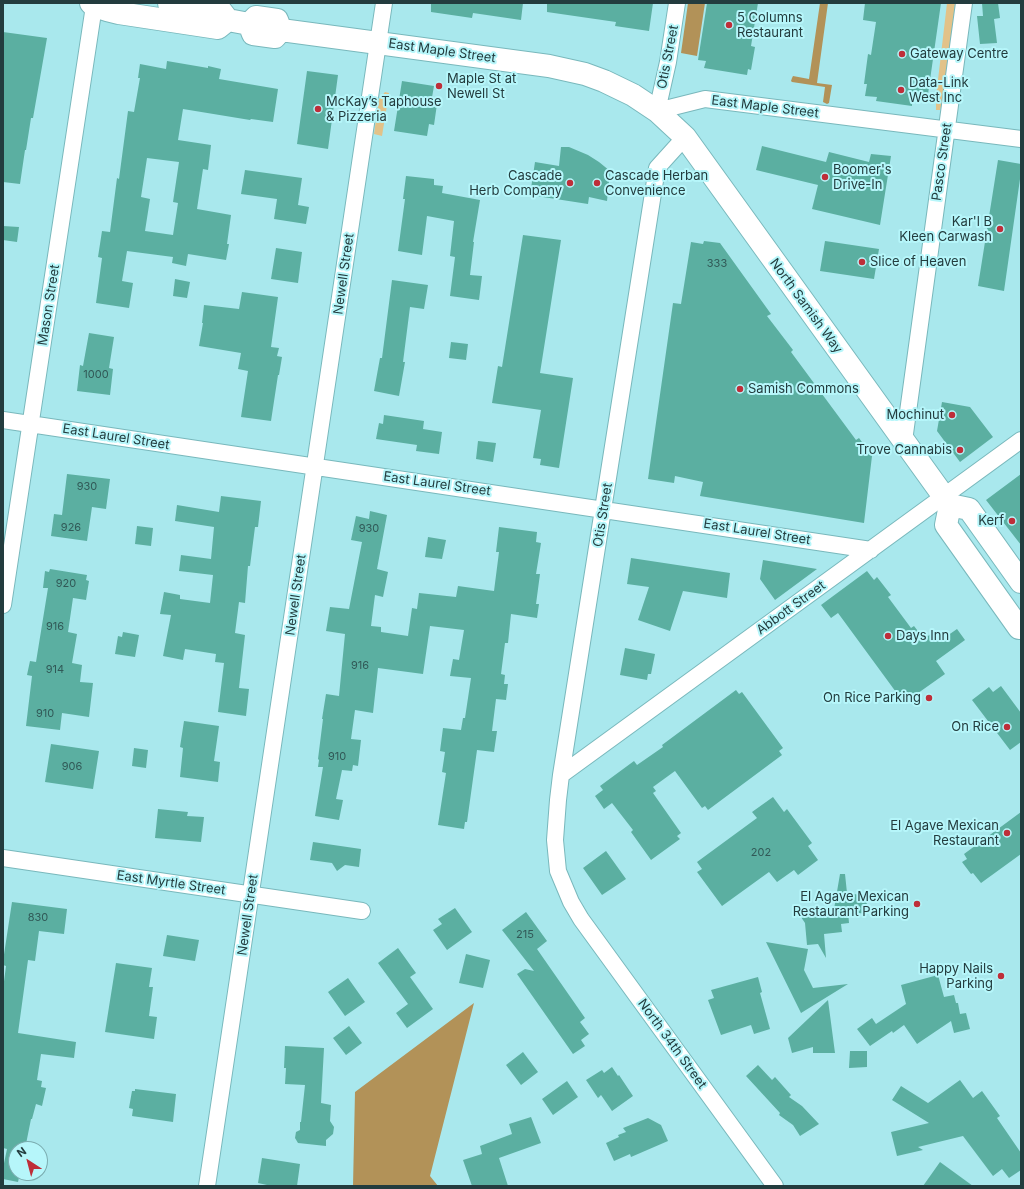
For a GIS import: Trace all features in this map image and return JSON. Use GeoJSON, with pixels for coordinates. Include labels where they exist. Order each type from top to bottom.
{"type":"FeatureCollection","features":[{"type":"Feature","properties":{"kind":"main road","name":"East Maple Street"},"geometry":{"type":"LineString","coordinates":[[173,3],[220,11],[228,20],[249,24],[256,17],[277,20],[281,30],[550,66],[585,74],[633,94],[657,111]]}},
{"type":"Feature","properties":{"kind":"main road"},"geometry":{"type":"LineString","coordinates":[[92,4],[119,13],[218,28],[228,20]]}},
{"type":"Feature","properties":{"kind":"main road","name":"North Samish Way"},"geometry":{"type":"LineString","coordinates":[[657,111],[685,137],[947,501]]}},
{"type":"Feature","properties":{"kind":"main road"},"geometry":{"type":"LineString","coordinates":[[1021,582],[969,509],[947,501],[946,525],[1019,628],[1021,628]]}},
{"type":"Feature","properties":{"kind":"street","name":"Newell Street"},"geometry":{"type":"LineString","coordinates":[[207,1186],[384,3]]}},
{"type":"Feature","properties":{"kind":"street","name":"Otis Street"},"geometry":{"type":"LineString","coordinates":[[657,111],[668,62],[677,3]]}},
{"type":"Feature","properties":{"kind":"street","name":"Pasco Street"},"geometry":{"type":"LineString","coordinates":[[904,441],[964,3]]}},
{"type":"Feature","properties":{"kind":"street","name":"Mason Street"},"geometry":{"type":"LineString","coordinates":[[3,605],[92,4]]}},
{"type":"Feature","properties":{"kind":"street","name":"East Maple Street"},"geometry":{"type":"LineString","coordinates":[[657,111],[705,99],[1021,139]]}},
{"type":"Feature","properties":{"kind":"street","name":"Otis Street"},"geometry":{"type":"LineString","coordinates":[[571,902],[558,871],[556,840],[558,800],[657,168],[685,137]]}},
{"type":"Feature","properties":{"kind":"street","name":"East Laurel Street"},"geometry":{"type":"LineString","coordinates":[[3,420],[871,550]]}},
{"type":"Feature","properties":{"kind":"street","name":"Abbott Street"},"geometry":{"type":"LineString","coordinates":[[562,775],[871,550],[947,501],[1021,440]]}},
{"type":"Feature","properties":{"kind":"street","name":"East Myrtle Street"},"geometry":{"type":"LineString","coordinates":[[3,858],[362,912]]}},
{"type":"Feature","properties":{"kind":"street","name":"North 34th Street"},"geometry":{"type":"LineString","coordinates":[[571,902],[585,925],[775,1186]]}},
{"type":"Feature","properties":{"kind":"shaded area"},"geometry":{"type":"Polygon","coordinates":[[[688,3],[705,3],[697,56],[681,53],[688,3]]]}},
{"type":"Feature","properties":{"kind":"shaded area"},"geometry":{"type":"Polygon","coordinates":[[[820,3],[828,3],[817,83],[832,85],[829,103],[827,104],[823,102],[825,87],[791,81],[793,76],[809,79],[820,3]]]}},
{"type":"Feature","properties":{"kind":"shaded area"},"geometry":{"type":"Polygon","coordinates":[[[947,3],[955,3],[951,49],[942,103],[940,110],[936,110],[936,97],[947,3]]]}},
{"type":"Feature","properties":{"kind":"shaded area"},"geometry":{"type":"Polygon","coordinates":[[[385,92],[389,93],[382,136],[374,134],[379,99],[385,92]]]}},
{"type":"Feature","properties":{"kind":"shaded area"},"geometry":{"type":"Polygon","coordinates":[[[474,1003],[430,1176],[438,1186],[353,1186],[355,1092],[474,1003]]]}},
{"type":"Feature","properties":{"kind":"building"},"geometry":{"type":"Polygon","coordinates":[[[431,3],[523,3],[521,20],[473,13],[472,18],[431,12],[431,3]]]}},
{"type":"Feature","properties":{"kind":"building"},"geometry":{"type":"Polygon","coordinates":[[[547,3],[653,3],[649,31],[615,26],[616,22],[547,12],[547,3]]]}},
{"type":"Feature","properties":{"kind":"building","name":"5 Columns Restaurant"},"geometry":{"type":"Polygon","coordinates":[[[707,3],[758,3],[751,46],[755,47],[751,70],[748,69],[747,75],[704,68],[706,61],[698,60],[707,3]]]}},
{"type":"Feature","properties":{"kind":"building","name":"Gateway Centre"},"geometry":{"type":"Polygon","coordinates":[[[865,3],[941,3],[928,94],[925,94],[923,102],[912,101],[912,106],[876,101],[877,97],[865,96],[867,84],[864,84],[868,54],[871,55],[876,22],[863,20],[865,3]]]}},
{"type":"Feature","properties":{"kind":"building"},"geometry":{"type":"Polygon","coordinates":[[[982,3],[998,3],[1000,18],[994,19],[997,43],[980,44],[977,16],[983,16],[982,3]]]}},
{"type":"Feature","properties":{"kind":"building"},"geometry":{"type":"Polygon","coordinates":[[[3,32],[47,38],[33,118],[31,118],[25,150],[20,184],[3,182],[3,32]]]}},
{"type":"Feature","properties":{"kind":"building"},"geometry":{"type":"Polygon","coordinates":[[[167,61],[208,68],[208,66],[221,69],[219,79],[278,89],[273,122],[250,120],[183,109],[178,140],[211,145],[208,170],[203,169],[197,209],[231,215],[227,244],[229,244],[226,260],[188,254],[186,266],[172,263],[173,257],[127,251],[122,281],[133,283],[129,308],[96,303],[102,258],[98,257],[102,231],[110,232],[128,111],[134,112],[140,78],[138,78],[140,64],[166,69],[167,61]],[[147,158],[141,197],[150,199],[145,231],[173,235],[178,203],[173,202],[179,162],[147,158]]]}},
{"type":"Feature","properties":{"kind":"building","name":"McKay’s Taphouse & Pizzeria"},"geometry":{"type":"Polygon","coordinates":[[[307,71],[338,75],[328,149],[297,144],[307,71]]]}},
{"type":"Feature","properties":{"kind":"building"},"geometry":{"type":"Polygon","coordinates":[[[402,81],[434,86],[431,103],[437,104],[434,125],[429,124],[427,136],[394,131],[402,81]]]}},
{"type":"Feature","properties":{"kind":"building"},"geometry":{"type":"Polygon","coordinates":[[[762,146],[826,162],[829,152],[869,162],[871,154],[891,156],[880,225],[812,209],[818,185],[756,170],[762,146]]]}},
{"type":"Feature","properties":{"kind":"building","name":"Cascade Herb Company"},"geometry":{"type":"Polygon","coordinates":[[[561,147],[569,147],[588,155],[610,171],[607,201],[589,197],[588,204],[530,195],[535,162],[559,166],[561,147]]]}},
{"type":"Feature","properties":{"kind":"building","name":"Kar'l B Kleen Carwash"},"geometry":{"type":"Polygon","coordinates":[[[998,160],[1021,164],[1004,291],[978,286],[998,160]]]}},
{"type":"Feature","properties":{"kind":"building"},"geometry":{"type":"Polygon","coordinates":[[[245,170],[302,178],[298,205],[309,207],[306,224],[274,219],[277,199],[241,194],[245,170]]]}},
{"type":"Feature","properties":{"kind":"building"},"geometry":{"type":"Polygon","coordinates":[[[406,176],[434,179],[434,185],[443,186],[442,193],[480,200],[473,242],[470,275],[482,276],[479,300],[450,296],[455,257],[450,256],[454,221],[427,216],[422,255],[398,251],[405,199],[403,199],[406,176]]]}},
{"type":"Feature","properties":{"kind":"building"},"geometry":{"type":"Polygon","coordinates":[[[3,226],[19,227],[17,242],[3,240],[3,226]]]}},
{"type":"Feature","properties":{"kind":"building"},"geometry":{"type":"Polygon","coordinates":[[[523,235],[561,240],[540,373],[573,378],[559,468],[540,465],[541,459],[533,458],[541,410],[492,403],[498,366],[502,367],[523,235]]]}},
{"type":"Feature","properties":{"kind":"building","name":"Samish Commons"},"geometry":{"type":"Polygon","coordinates":[[[704,241],[720,243],[771,314],[767,316],[793,350],[791,352],[856,440],[859,438],[872,456],[864,523],[700,496],[703,482],[675,476],[674,483],[648,479],[673,303],[681,304],[691,242],[703,244],[704,241]]]}},
{"type":"Feature","properties":{"kind":"building"},"geometry":{"type":"Polygon","coordinates":[[[825,241],[879,249],[874,279],[820,271],[825,241]]]}},
{"type":"Feature","properties":{"kind":"building"},"geometry":{"type":"Polygon","coordinates":[[[276,248],[302,252],[298,283],[271,279],[276,248]]]}},
{"type":"Feature","properties":{"kind":"building"},"geometry":{"type":"Polygon","coordinates":[[[175,279],[190,282],[187,298],[173,296],[175,279]]]}},
{"type":"Feature","properties":{"kind":"building"},"geometry":{"type":"Polygon","coordinates":[[[392,280],[428,285],[424,309],[410,307],[403,362],[405,362],[399,396],[374,391],[380,358],[382,358],[392,280]]]}},
{"type":"Feature","properties":{"kind":"building"},"geometry":{"type":"Polygon","coordinates":[[[242,292],[278,297],[271,347],[279,348],[277,356],[282,357],[271,421],[241,417],[248,371],[238,369],[241,353],[199,346],[204,305],[239,309],[242,292]]]}},
{"type":"Feature","properties":{"kind":"building"},"geometry":{"type":"Polygon","coordinates":[[[89,333],[114,337],[109,368],[113,369],[110,395],[77,391],[80,365],[83,366],[89,333]]]}},
{"type":"Feature","properties":{"kind":"building"},"geometry":{"type":"Polygon","coordinates":[[[451,342],[468,344],[466,360],[449,358],[451,342]]]}},
{"type":"Feature","properties":{"kind":"building"},"geometry":{"type":"Polygon","coordinates":[[[942,402],[970,407],[993,437],[960,462],[937,431],[942,402]]]}},
{"type":"Feature","properties":{"kind":"building"},"geometry":{"type":"Polygon","coordinates":[[[384,415],[424,421],[423,429],[442,432],[439,454],[416,451],[417,445],[376,439],[379,423],[383,424],[384,415]]]}},
{"type":"Feature","properties":{"kind":"building"},"geometry":{"type":"Polygon","coordinates":[[[478,441],[496,443],[493,462],[476,459],[478,441]]]}},
{"type":"Feature","properties":{"kind":"building"},"geometry":{"type":"Polygon","coordinates":[[[67,474],[110,479],[106,509],[92,507],[87,541],[51,536],[54,514],[62,515],[67,474]]]}},
{"type":"Feature","properties":{"kind":"building","name":"Kerf"},"geometry":{"type":"Polygon","coordinates":[[[1021,474],[1021,545],[986,500],[1021,474]]]}},
{"type":"Feature","properties":{"kind":"building"},"geometry":{"type":"Polygon","coordinates":[[[221,496],[261,501],[258,527],[255,527],[250,566],[248,566],[245,603],[239,602],[235,633],[245,635],[239,688],[249,689],[246,716],[218,712],[224,663],[215,662],[216,654],[185,649],[183,660],[163,656],[171,615],[160,614],[164,592],[180,595],[180,599],[210,603],[213,575],[179,571],[181,555],[211,559],[214,527],[175,521],[177,505],[219,512],[221,496]]]}},
{"type":"Feature","properties":{"kind":"building"},"geometry":{"type":"Polygon","coordinates":[[[370,511],[387,515],[377,569],[388,572],[383,597],[375,595],[371,626],[381,627],[381,632],[408,636],[412,608],[417,609],[419,593],[456,597],[458,586],[494,591],[499,552],[496,552],[499,527],[537,532],[536,542],[541,543],[536,574],[540,574],[536,604],[539,604],[537,618],[511,614],[508,643],[505,643],[501,674],[505,675],[504,684],[508,684],[506,700],[496,699],[492,731],[497,731],[494,752],[477,750],[467,822],[465,822],[464,829],[438,825],[446,773],[442,772],[445,752],[440,751],[443,728],[461,730],[463,718],[465,718],[471,678],[450,676],[453,659],[459,660],[464,630],[430,626],[423,674],[378,668],[373,713],[355,710],[351,739],[361,740],[358,766],[353,765],[352,771],[342,770],[336,799],[343,800],[339,820],[315,816],[323,767],[318,767],[318,759],[326,694],[339,696],[345,634],[326,631],[330,607],[349,609],[362,542],[351,540],[356,516],[369,519],[370,511]]]}},
{"type":"Feature","properties":{"kind":"building"},"geometry":{"type":"Polygon","coordinates":[[[137,526],[153,528],[151,546],[135,544],[137,526]]]}},
{"type":"Feature","properties":{"kind":"building"},"geometry":{"type":"Polygon","coordinates":[[[428,537],[446,540],[442,559],[425,557],[428,537]]]}},
{"type":"Feature","properties":{"kind":"building"},"geometry":{"type":"Polygon","coordinates":[[[631,558],[730,573],[727,598],[683,591],[670,631],[638,620],[649,587],[627,584],[631,558]]]}},
{"type":"Feature","properties":{"kind":"building"},"geometry":{"type":"Polygon","coordinates":[[[763,560],[817,569],[775,600],[760,579],[763,560]]]}},
{"type":"Feature","properties":{"kind":"building"},"geometry":{"type":"Polygon","coordinates":[[[50,569],[87,575],[86,580],[89,581],[86,600],[73,598],[68,632],[77,634],[72,663],[82,665],[80,682],[93,683],[89,717],[62,713],[60,730],[26,726],[32,676],[27,675],[30,661],[36,662],[48,588],[43,588],[45,571],[49,572],[50,569]]]}},
{"type":"Feature","properties":{"kind":"building","name":"Days Inn"},"geometry":{"type":"Polygon","coordinates":[[[867,571],[874,580],[877,577],[891,595],[888,597],[911,628],[914,626],[924,639],[932,633],[947,636],[957,629],[965,640],[936,661],[945,674],[904,703],[838,613],[831,618],[821,605],[867,571]]]}},
{"type":"Feature","properties":{"kind":"building"},"geometry":{"type":"Polygon","coordinates":[[[123,632],[139,635],[135,657],[115,654],[118,636],[122,637],[123,632]]]}},
{"type":"Feature","properties":{"kind":"building"},"geometry":{"type":"Polygon","coordinates":[[[625,648],[655,654],[651,674],[648,674],[647,680],[620,675],[625,648]]]}},
{"type":"Feature","properties":{"kind":"building","name":"On Rice"},"geometry":{"type":"Polygon","coordinates":[[[1001,686],[1021,713],[1021,742],[1010,750],[972,700],[989,687],[993,692],[1001,686]]]}},
{"type":"Feature","properties":{"kind":"building"},"geometry":{"type":"Polygon","coordinates":[[[736,690],[739,694],[742,692],[783,748],[779,751],[782,755],[708,810],[705,806],[702,808],[675,771],[653,787],[656,791],[653,793],[681,833],[677,836],[680,839],[651,860],[631,832],[633,830],[612,803],[604,809],[595,796],[603,790],[600,786],[634,761],[637,765],[663,747],[662,745],[736,690]]]}},
{"type":"Feature","properties":{"kind":"building"},"geometry":{"type":"Polygon","coordinates":[[[184,721],[219,726],[214,761],[220,762],[218,782],[180,777],[183,748],[180,747],[184,721]]]}},
{"type":"Feature","properties":{"kind":"building"},"geometry":{"type":"Polygon","coordinates":[[[51,744],[99,751],[93,789],[45,782],[51,744]]]}},
{"type":"Feature","properties":{"kind":"building"},"geometry":{"type":"Polygon","coordinates":[[[134,748],[148,750],[146,768],[132,766],[134,748]]]}},
{"type":"Feature","properties":{"kind":"building"},"geometry":{"type":"Polygon","coordinates":[[[773,797],[784,812],[787,809],[812,843],[808,846],[818,860],[798,875],[794,870],[777,882],[769,872],[722,906],[697,872],[702,869],[697,862],[757,818],[752,812],[773,797]]]}},
{"type":"Feature","properties":{"kind":"building"},"geometry":{"type":"Polygon","coordinates":[[[158,809],[188,812],[187,816],[204,817],[201,842],[155,838],[158,809]]]}},
{"type":"Feature","properties":{"kind":"building","name":"El Agave Mexican Restaurant"},"geometry":{"type":"Polygon","coordinates":[[[1021,812],[1021,854],[981,883],[973,873],[971,874],[962,862],[967,859],[964,854],[1021,812]]]}},
{"type":"Feature","properties":{"kind":"building"},"geometry":{"type":"Polygon","coordinates":[[[313,842],[361,849],[359,867],[345,865],[337,871],[332,863],[310,860],[313,842]]]}},
{"type":"Feature","properties":{"kind":"building"},"geometry":{"type":"Polygon","coordinates":[[[606,851],[626,879],[602,895],[583,868],[606,851]]]}},
{"type":"Feature","properties":{"kind":"building"},"geometry":{"type":"Polygon","coordinates":[[[840,874],[845,874],[847,893],[868,896],[865,914],[848,911],[849,923],[841,924],[842,932],[824,934],[826,958],[818,944],[807,945],[805,923],[801,917],[833,915],[840,874]]]}},
{"type":"Feature","properties":{"kind":"building"},"geometry":{"type":"Polygon","coordinates":[[[12,902],[67,909],[64,934],[39,931],[35,961],[28,960],[18,1033],[76,1042],[74,1058],[41,1054],[37,1080],[42,1081],[41,1087],[46,1088],[42,1106],[36,1104],[27,1141],[8,1141],[8,1180],[3,1179],[3,1168],[7,1149],[3,1148],[3,989],[6,966],[3,965],[12,902]]]}},
{"type":"Feature","properties":{"kind":"building"},"geometry":{"type":"Polygon","coordinates":[[[455,908],[472,932],[447,950],[433,930],[442,924],[438,919],[455,908]]]}},
{"type":"Feature","properties":{"kind":"building"},"geometry":{"type":"Polygon","coordinates":[[[526,912],[547,941],[537,949],[585,1018],[580,1022],[589,1034],[581,1040],[585,1046],[573,1054],[517,974],[525,969],[534,971],[502,930],[526,912]]]}},
{"type":"Feature","properties":{"kind":"building"},"geometry":{"type":"Polygon","coordinates":[[[167,935],[199,940],[195,961],[163,956],[167,935]]]}},
{"type":"Feature","properties":{"kind":"building"},"geometry":{"type":"Polygon","coordinates":[[[766,942],[808,949],[804,970],[813,988],[848,984],[801,1013],[766,942]]]}},
{"type":"Feature","properties":{"kind":"building"},"geometry":{"type":"Polygon","coordinates":[[[398,948],[416,973],[410,977],[433,1009],[407,1028],[396,1013],[408,1004],[378,963],[398,948]]]}},
{"type":"Feature","properties":{"kind":"building"},"geometry":{"type":"Polygon","coordinates":[[[466,954],[490,960],[483,988],[459,983],[466,954]]]}},
{"type":"Feature","properties":{"kind":"building"},"geometry":{"type":"Polygon","coordinates":[[[116,963],[152,968],[149,987],[153,987],[149,1016],[157,1017],[154,1039],[105,1032],[116,963]]]}},
{"type":"Feature","properties":{"kind":"building"},"geometry":{"type":"Polygon","coordinates":[[[938,975],[944,997],[954,995],[956,1003],[958,1003],[960,1014],[966,1013],[970,1029],[954,1033],[951,1021],[917,1044],[904,1025],[893,1033],[892,1031],[870,1046],[857,1029],[872,1018],[876,1024],[906,1004],[901,985],[938,975]]]}},
{"type":"Feature","properties":{"kind":"building"},"geometry":{"type":"Polygon","coordinates":[[[758,977],[762,992],[760,993],[770,1029],[754,1034],[751,1025],[721,1035],[708,1000],[714,998],[711,990],[758,977]]]}},
{"type":"Feature","properties":{"kind":"building"},"geometry":{"type":"Polygon","coordinates":[[[348,978],[365,1002],[345,1016],[328,992],[348,978]]]}},
{"type":"Feature","properties":{"kind":"building"},"geometry":{"type":"Polygon","coordinates":[[[828,1000],[835,1053],[813,1053],[813,1047],[792,1053],[788,1038],[828,1000]]]}},
{"type":"Feature","properties":{"kind":"building"},"geometry":{"type":"Polygon","coordinates":[[[349,1026],[362,1043],[346,1055],[333,1038],[349,1026]]]}},
{"type":"Feature","properties":{"kind":"building"},"geometry":{"type":"Polygon","coordinates":[[[285,1046],[324,1048],[321,1103],[331,1105],[330,1121],[334,1127],[333,1134],[326,1140],[326,1146],[298,1143],[295,1138],[296,1132],[300,1130],[305,1085],[285,1084],[285,1046]]]}},
{"type":"Feature","properties":{"kind":"building"},"geometry":{"type":"Polygon","coordinates":[[[850,1051],[867,1051],[867,1067],[849,1068],[850,1051]]]}},
{"type":"Feature","properties":{"kind":"building"},"geometry":{"type":"Polygon","coordinates":[[[523,1052],[538,1072],[521,1085],[506,1065],[523,1052]]]}},
{"type":"Feature","properties":{"kind":"building"},"geometry":{"type":"Polygon","coordinates":[[[758,1065],[772,1080],[775,1077],[791,1095],[789,1097],[802,1106],[819,1124],[800,1136],[793,1125],[779,1115],[780,1113],[746,1076],[758,1065]]]}},
{"type":"Feature","properties":{"kind":"building"},"geometry":{"type":"Polygon","coordinates":[[[612,1067],[633,1096],[612,1111],[601,1095],[598,1098],[586,1080],[602,1070],[604,1073],[612,1067]]]}},
{"type":"Feature","properties":{"kind":"building"},"geometry":{"type":"Polygon","coordinates":[[[960,1080],[973,1098],[982,1091],[1000,1116],[997,1118],[1021,1153],[1021,1170],[1009,1178],[1002,1169],[993,1176],[963,1136],[918,1147],[923,1150],[897,1156],[891,1132],[929,1123],[892,1100],[901,1086],[928,1103],[960,1080]]]}},
{"type":"Feature","properties":{"kind":"building"},"geometry":{"type":"Polygon","coordinates":[[[567,1081],[578,1097],[553,1115],[542,1099],[567,1081]]]}},
{"type":"Feature","properties":{"kind":"building"},"geometry":{"type":"Polygon","coordinates":[[[135,1089],[176,1094],[173,1122],[132,1116],[133,1109],[129,1108],[132,1091],[135,1091],[135,1089]]]}},
{"type":"Feature","properties":{"kind":"building"},"geometry":{"type":"Polygon","coordinates":[[[531,1117],[541,1143],[499,1158],[508,1186],[472,1186],[463,1160],[482,1154],[480,1146],[512,1134],[509,1124],[531,1117]]]}},
{"type":"Feature","properties":{"kind":"building"},"geometry":{"type":"Polygon","coordinates":[[[648,1118],[661,1125],[668,1141],[631,1157],[630,1154],[614,1161],[606,1143],[619,1137],[618,1135],[626,1132],[623,1128],[648,1118]]]}},
{"type":"Feature","properties":{"kind":"building"},"geometry":{"type":"Polygon","coordinates":[[[262,1158],[300,1164],[297,1186],[267,1186],[258,1183],[262,1158]]]}},
{"type":"Feature","properties":{"kind":"building"},"geometry":{"type":"Polygon","coordinates":[[[940,1162],[973,1186],[923,1186],[940,1162]]]}},
{"type":"Feature","properties":{"kind":"place","name":"5 Columns Restaurant"},"geometry":{"type":"Point","coordinates":[729,25]}},
{"type":"Feature","properties":{"kind":"place","name":"Gateway Centre"},"geometry":{"type":"Point","coordinates":[902,54]}},
{"type":"Feature","properties":{"kind":"place","name":"Maple St at Newell St"},"geometry":{"type":"Point","coordinates":[439,86]}},
{"type":"Feature","properties":{"kind":"place","name":"Data-Link West Inc"},"geometry":{"type":"Point","coordinates":[901,90]}},
{"type":"Feature","properties":{"kind":"place","name":"McKay’s Taphouse & Pizzeria"},"geometry":{"type":"Point","coordinates":[318,109]}},
{"type":"Feature","properties":{"kind":"place","name":"Boomer's Drive-In"},"geometry":{"type":"Point","coordinates":[825,177]}},
{"type":"Feature","properties":{"kind":"place","name":"Cascade Herb Company"},"geometry":{"type":"Point","coordinates":[570,183]}},
{"type":"Feature","properties":{"kind":"place","name":"Cascade Herban Convenience"},"geometry":{"type":"Point","coordinates":[597,183]}},
{"type":"Feature","properties":{"kind":"place","name":"Kar'l B Kleen Carwash"},"geometry":{"type":"Point","coordinates":[1000,229]}},
{"type":"Feature","properties":{"kind":"place","name":"Slice of Heaven"},"geometry":{"type":"Point","coordinates":[862,262]}},
{"type":"Feature","properties":{"kind":"place","name":"Samish Commons"},"geometry":{"type":"Point","coordinates":[740,389]}},
{"type":"Feature","properties":{"kind":"place","name":"Mochinut"},"geometry":{"type":"Point","coordinates":[952,415]}},
{"type":"Feature","properties":{"kind":"place","name":"Trove Cannabis"},"geometry":{"type":"Point","coordinates":[960,450]}},
{"type":"Feature","properties":{"kind":"place","name":"Kerf"},"geometry":{"type":"Point","coordinates":[1012,521]}},
{"type":"Feature","properties":{"kind":"place","name":"Days Inn"},"geometry":{"type":"Point","coordinates":[888,636]}},
{"type":"Feature","properties":{"kind":"place","name":"On Rice Parking"},"geometry":{"type":"Point","coordinates":[929,698]}},
{"type":"Feature","properties":{"kind":"place","name":"On Rice"},"geometry":{"type":"Point","coordinates":[1007,727]}},
{"type":"Feature","properties":{"kind":"place","name":"El Agave Mexican Restaurant"},"geometry":{"type":"Point","coordinates":[1007,833]}},
{"type":"Feature","properties":{"kind":"place","name":"El Agave Mexican Restaurant Parking"},"geometry":{"type":"Point","coordinates":[917,904]}},
{"type":"Feature","properties":{"kind":"place","name":"Happy Nails Parking"},"geometry":{"type":"Point","coordinates":[1001,976]}}]}
